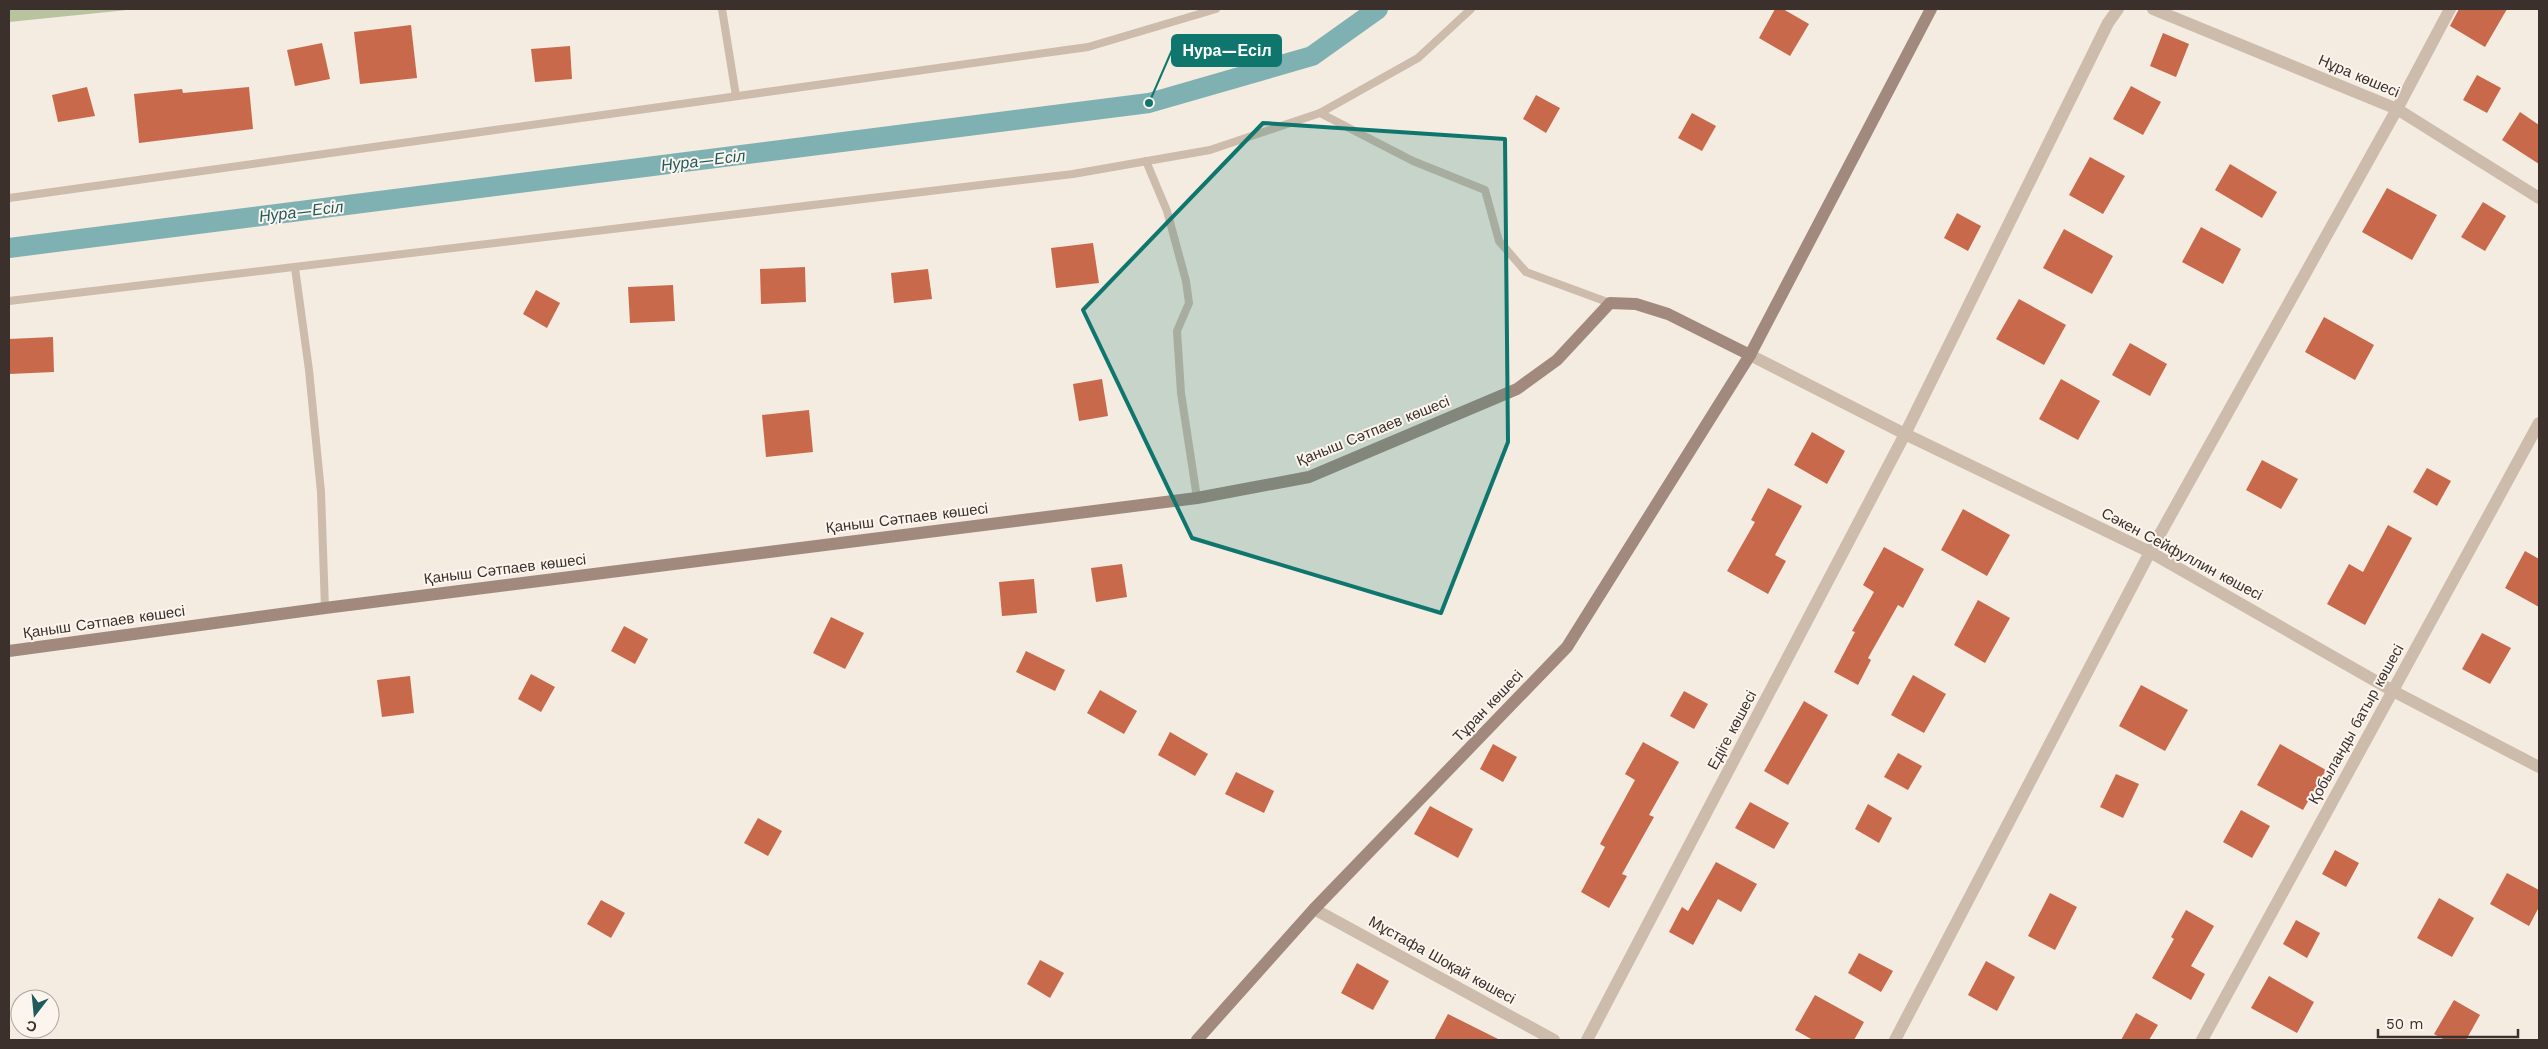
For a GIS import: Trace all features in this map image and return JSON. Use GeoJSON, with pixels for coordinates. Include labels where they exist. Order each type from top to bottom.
{"type":"FeatureCollection","features":[{"type":"Feature","properties":{"kind":"street","name":"Тұран көшесі"},"geometry":{"type":"LineString","coordinates":[[1197,1040],[1314,909],[1567,646],[1750,355],[1931,9]]}},
{"type":"Feature","properties":{"kind":"street","name":"Едіге көшесі"},"geometry":{"type":"LineString","coordinates":[[1587,1040],[1905,434],[2104,32],[2118,9]]}},
{"type":"Feature","properties":{"kind":"street","name":"Нұра көшесі"},"geometry":{"type":"LineString","coordinates":[[2153,9],[2397,109],[2539,198]]}},
{"type":"Feature","properties":{"kind":"street"},"geometry":{"type":"LineString","coordinates":[[1896,1040],[2150,552],[2397,109],[2450,9]]}},
{"type":"Feature","properties":{"kind":"street"},"geometry":{"type":"LineString","coordinates":[[1610,303],[1636,304],[1668,314],[1750,355]]}},
{"type":"Feature","properties":{"kind":"street","name":"Қаныш Сәтпаев көшесі"},"geometry":{"type":"LineString","coordinates":[[9,651],[325,608],[1197,498],[1309,477],[1518,390],[1557,360],[1610,303]]}},
{"type":"Feature","properties":{"kind":"street","name":"Сәкен Сейфуллин көшесі"},"geometry":{"type":"LineString","coordinates":[[1750,355],[1905,434],[2150,552],[2393,691],[2539,767]]}},
{"type":"Feature","properties":{"kind":"street","name":"Қобыланды батыр көшесі"},"geometry":{"type":"LineString","coordinates":[[2202,1040],[2539,423]]}},
{"type":"Feature","properties":{"kind":"street","name":"Мұстафа Шоқай көшесі"},"geometry":{"type":"LineString","coordinates":[[1314,909],[1554,1040]]}},
{"type":"Feature","properties":{"kind":"lane"},"geometry":{"type":"LineString","coordinates":[[722,9],[736,96]]}},
{"type":"Feature","properties":{"kind":"lane"},"geometry":{"type":"LineString","coordinates":[[9,198],[1088,48],[1216,9]]}},
{"type":"Feature","properties":{"kind":"lane"},"geometry":{"type":"LineString","coordinates":[[9,301],[1064,176],[1210,150],[1320,113],[1418,58],[1471,9]]}},
{"type":"Feature","properties":{"kind":"lane"},"geometry":{"type":"LineString","coordinates":[[1320,113],[1413,160],[1485,190],[1499,241],[1526,272],[1610,303]]}},
{"type":"Feature","properties":{"kind":"lane"},"geometry":{"type":"LineString","coordinates":[[1146,161],[1167,211],[1186,281],[1189,303],[1177,331],[1181,393],[1197,498]]}},
{"type":"Feature","properties":{"kind":"lane"},"geometry":{"type":"LineString","coordinates":[[294,268],[309,370],[321,492],[325,608]]}},
{"type":"Feature","properties":{"kind":"highlighted area"},"geometry":{"type":"Polygon","coordinates":[[[1263,123],[1505,139],[1508,442],[1441,613],[1192,538],[1083,310],[1263,123]]]}},
{"type":"Feature","properties":{"kind":"green space"},"geometry":{"type":"Polygon","coordinates":[[[9,9],[137,9],[9,22],[9,9]]]}},
{"type":"Feature","properties":{"kind":"building"},"geometry":{"type":"Polygon","coordinates":[[[1775,9],[1783,9],[1809,24],[1790,56],[1759,38],[1775,9]]]}},
{"type":"Feature","properties":{"kind":"building"},"geometry":{"type":"Polygon","coordinates":[[[2459,9],[2507,9],[2485,47],[2450,26],[2459,9]]]}},
{"type":"Feature","properties":{"kind":"building"},"geometry":{"type":"Polygon","coordinates":[[[411,25],[417,78],[360,84],[354,32],[411,25]]]}},
{"type":"Feature","properties":{"kind":"building"},"geometry":{"type":"Polygon","coordinates":[[[2163,33],[2189,44],[2176,77],[2150,66],[2163,33]]]}},
{"type":"Feature","properties":{"kind":"building"},"geometry":{"type":"Polygon","coordinates":[[[322,43],[330,79],[295,86],[287,50],[322,43]]]}},
{"type":"Feature","properties":{"kind":"building"},"geometry":{"type":"Polygon","coordinates":[[[570,46],[572,79],[535,82],[531,49],[570,46]]]}},
{"type":"Feature","properties":{"kind":"building"},"geometry":{"type":"Polygon","coordinates":[[[2477,75],[2501,88],[2487,113],[2463,100],[2477,75]]]}},
{"type":"Feature","properties":{"kind":"building"},"geometry":{"type":"Polygon","coordinates":[[[2131,86],[2161,102],[2143,135],[2113,119],[2131,86]]]}},
{"type":"Feature","properties":{"kind":"building"},"geometry":{"type":"Polygon","coordinates":[[[87,87],[95,116],[58,122],[52,95],[87,87]]]}},
{"type":"Feature","properties":{"kind":"building"},"geometry":{"type":"Polygon","coordinates":[[[249,87],[253,129],[139,143],[134,94],[182,89],[183,93],[249,87]]]}},
{"type":"Feature","properties":{"kind":"building"},"geometry":{"type":"Polygon","coordinates":[[[1536,95],[1560,108],[1546,133],[1523,119],[1536,95]]]}},
{"type":"Feature","properties":{"kind":"building"},"geometry":{"type":"Polygon","coordinates":[[[2520,112],[2539,125],[2539,164],[2502,140],[2520,112]]]}},
{"type":"Feature","properties":{"kind":"building"},"geometry":{"type":"Polygon","coordinates":[[[1692,113],[1716,126],[1702,151],[1678,138],[1692,113]]]}},
{"type":"Feature","properties":{"kind":"building"},"geometry":{"type":"Polygon","coordinates":[[[2090,157],[2125,176],[2103,214],[2069,195],[2090,157]]]}},
{"type":"Feature","properties":{"kind":"building"},"geometry":{"type":"Polygon","coordinates":[[[2230,164],[2277,192],[2262,218],[2215,190],[2230,164]]]}},
{"type":"Feature","properties":{"kind":"building"},"geometry":{"type":"Polygon","coordinates":[[[2387,188],[2437,215],[2412,260],[2362,232],[2387,188]]]}},
{"type":"Feature","properties":{"kind":"building"},"geometry":{"type":"Polygon","coordinates":[[[2483,202],[2506,216],[2485,251],[2461,237],[2483,202]]]}},
{"type":"Feature","properties":{"kind":"building"},"geometry":{"type":"Polygon","coordinates":[[[1957,213],[1981,226],[1968,251],[1944,238],[1957,213]]]}},
{"type":"Feature","properties":{"kind":"building"},"geometry":{"type":"Polygon","coordinates":[[[2201,227],[2241,249],[2223,284],[2182,262],[2201,227]]]}},
{"type":"Feature","properties":{"kind":"building"},"geometry":{"type":"Polygon","coordinates":[[[2064,229],[2113,256],[2092,294],[2043,268],[2064,229]]]}},
{"type":"Feature","properties":{"kind":"building"},"geometry":{"type":"Polygon","coordinates":[[[1093,243],[1099,283],[1056,288],[1051,248],[1093,243]]]}},
{"type":"Feature","properties":{"kind":"building"},"geometry":{"type":"Polygon","coordinates":[[[805,267],[806,302],[761,304],[760,269],[805,267]]]}},
{"type":"Feature","properties":{"kind":"building"},"geometry":{"type":"Polygon","coordinates":[[[928,269],[932,299],[894,303],[891,273],[928,269]]]}},
{"type":"Feature","properties":{"kind":"building"},"geometry":{"type":"Polygon","coordinates":[[[673,285],[675,321],[630,323],[628,287],[673,285]]]}},
{"type":"Feature","properties":{"kind":"building"},"geometry":{"type":"Polygon","coordinates":[[[536,290],[560,303],[547,328],[523,314],[536,290]]]}},
{"type":"Feature","properties":{"kind":"building"},"geometry":{"type":"Polygon","coordinates":[[[2019,299],[2066,325],[2044,365],[1996,339],[2019,299]]]}},
{"type":"Feature","properties":{"kind":"building"},"geometry":{"type":"Polygon","coordinates":[[[2324,317],[2374,345],[2355,380],[2305,352],[2324,317]]]}},
{"type":"Feature","properties":{"kind":"building"},"geometry":{"type":"Polygon","coordinates":[[[53,337],[54,372],[9,374],[9,339],[53,337]]]}},
{"type":"Feature","properties":{"kind":"building"},"geometry":{"type":"Polygon","coordinates":[[[2130,343],[2167,364],[2150,396],[2112,375],[2130,343]]]}},
{"type":"Feature","properties":{"kind":"building"},"geometry":{"type":"Polygon","coordinates":[[[1102,379],[1108,416],[1079,421],[1073,384],[1102,379]]]}},
{"type":"Feature","properties":{"kind":"building"},"geometry":{"type":"Polygon","coordinates":[[[2061,379],[2100,401],[2078,440],[2039,419],[2061,379]]]}},
{"type":"Feature","properties":{"kind":"building"},"geometry":{"type":"Polygon","coordinates":[[[809,410],[813,452],[766,457],[762,415],[809,410]]]}},
{"type":"Feature","properties":{"kind":"building"},"geometry":{"type":"Polygon","coordinates":[[[1812,432],[1845,451],[1827,484],[1794,465],[1812,432]]]}},
{"type":"Feature","properties":{"kind":"building"},"geometry":{"type":"Polygon","coordinates":[[[2262,460],[2298,479],[2281,509],[2246,490],[2262,460]]]}},
{"type":"Feature","properties":{"kind":"building"},"geometry":{"type":"Polygon","coordinates":[[[2427,468],[2451,481],[2437,506],[2413,492],[2427,468]]]}},
{"type":"Feature","properties":{"kind":"building"},"geometry":{"type":"Polygon","coordinates":[[[1768,488],[1802,506],[1775,555],[1786,561],[1768,594],[1727,571],[1755,522],[1751,520],[1768,488]]]}},
{"type":"Feature","properties":{"kind":"building"},"geometry":{"type":"Polygon","coordinates":[[[1963,509],[2010,535],[1987,576],[1941,550],[1963,509]]]}},
{"type":"Feature","properties":{"kind":"building"},"geometry":{"type":"Polygon","coordinates":[[[2388,525],[2412,538],[2365,625],[2327,604],[2349,564],[2363,572],[2388,525]]]}},
{"type":"Feature","properties":{"kind":"building"},"geometry":{"type":"Polygon","coordinates":[[[1884,547],[1924,569],[1903,608],[1898,605],[1868,658],[1871,660],[1858,685],[1834,672],[1855,632],[1852,631],[1874,592],[1863,585],[1884,547]]]}},
{"type":"Feature","properties":{"kind":"building"},"geometry":{"type":"Polygon","coordinates":[[[2525,551],[2539,559],[2539,607],[2505,588],[2525,551]]]}},
{"type":"Feature","properties":{"kind":"building"},"geometry":{"type":"Polygon","coordinates":[[[1122,564],[1127,597],[1096,602],[1091,568],[1122,564]]]}},
{"type":"Feature","properties":{"kind":"building"},"geometry":{"type":"Polygon","coordinates":[[[1034,579],[1037,613],[1002,616],[999,582],[1034,579]]]}},
{"type":"Feature","properties":{"kind":"building"},"geometry":{"type":"Polygon","coordinates":[[[1978,600],[2010,618],[1985,663],[1954,645],[1978,600]]]}},
{"type":"Feature","properties":{"kind":"building"},"geometry":{"type":"Polygon","coordinates":[[[831,617],[864,633],[845,669],[813,653],[831,617]]]}},
{"type":"Feature","properties":{"kind":"building"},"geometry":{"type":"Polygon","coordinates":[[[624,626],[648,639],[635,664],[611,651],[624,626]]]}},
{"type":"Feature","properties":{"kind":"building"},"geometry":{"type":"Polygon","coordinates":[[[2482,633],[2511,648],[2490,684],[2462,669],[2482,633]]]}},
{"type":"Feature","properties":{"kind":"building"},"geometry":{"type":"Polygon","coordinates":[[[1026,651],[1065,670],[1055,691],[1016,672],[1026,651]]]}},
{"type":"Feature","properties":{"kind":"building"},"geometry":{"type":"Polygon","coordinates":[[[531,674],[555,687],[541,712],[518,699],[531,674]]]}},
{"type":"Feature","properties":{"kind":"building"},"geometry":{"type":"Polygon","coordinates":[[[1913,675],[1946,694],[1924,733],[1891,715],[1913,675]]]}},
{"type":"Feature","properties":{"kind":"building"},"geometry":{"type":"Polygon","coordinates":[[[410,676],[414,713],[382,717],[377,680],[410,676]]]}},
{"type":"Feature","properties":{"kind":"building"},"geometry":{"type":"Polygon","coordinates":[[[2141,685],[2188,710],[2165,751],[2119,726],[2141,685]]]}},
{"type":"Feature","properties":{"kind":"building"},"geometry":{"type":"Polygon","coordinates":[[[1100,690],[1137,711],[1124,734],[1087,713],[1100,690]]]}},
{"type":"Feature","properties":{"kind":"building"},"geometry":{"type":"Polygon","coordinates":[[[1684,691],[1708,704],[1694,729],[1670,716],[1684,691]]]}},
{"type":"Feature","properties":{"kind":"building"},"geometry":{"type":"Polygon","coordinates":[[[1804,701],[1828,715],[1788,785],[1764,771],[1804,701]]]}},
{"type":"Feature","properties":{"kind":"building"},"geometry":{"type":"Polygon","coordinates":[[[1170,732],[1208,754],[1195,776],[1158,755],[1170,732]]]}},
{"type":"Feature","properties":{"kind":"building"},"geometry":{"type":"Polygon","coordinates":[[[1643,742],[1679,762],[1649,815],[1654,817],[1622,874],[1627,876],[1609,908],[1581,892],[1605,847],[1600,844],[1635,780],[1625,774],[1643,742]]]}},
{"type":"Feature","properties":{"kind":"building"},"geometry":{"type":"Polygon","coordinates":[[[1493,744],[1517,757],[1503,782],[1480,769],[1493,744]]]}},
{"type":"Feature","properties":{"kind":"building"},"geometry":{"type":"Polygon","coordinates":[[[2280,744],[2326,770],[2303,810],[2257,785],[2280,744]]]}},
{"type":"Feature","properties":{"kind":"building"},"geometry":{"type":"Polygon","coordinates":[[[1898,753],[1922,766],[1908,790],[1884,777],[1898,753]]]}},
{"type":"Feature","properties":{"kind":"building"},"geometry":{"type":"Polygon","coordinates":[[[1236,772],[1274,791],[1264,813],[1225,794],[1236,772]]]}},
{"type":"Feature","properties":{"kind":"building"},"geometry":{"type":"Polygon","coordinates":[[[2116,774],[2139,784],[2123,818],[2100,807],[2116,774]]]}},
{"type":"Feature","properties":{"kind":"building"},"geometry":{"type":"Polygon","coordinates":[[[1750,802],[1789,823],[1774,849],[1735,828],[1750,802]]]}},
{"type":"Feature","properties":{"kind":"building"},"geometry":{"type":"Polygon","coordinates":[[[1868,804],[1892,818],[1879,843],[1855,829],[1868,804]]]}},
{"type":"Feature","properties":{"kind":"building"},"geometry":{"type":"Polygon","coordinates":[[[1430,806],[1473,829],[1458,858],[1414,834],[1430,806]]]}},
{"type":"Feature","properties":{"kind":"building"},"geometry":{"type":"Polygon","coordinates":[[[2241,810],[2270,826],[2252,858],[2223,842],[2241,810]]]}},
{"type":"Feature","properties":{"kind":"building"},"geometry":{"type":"Polygon","coordinates":[[[758,818],[782,831],[768,856],[744,843],[758,818]]]}},
{"type":"Feature","properties":{"kind":"building"},"geometry":{"type":"Polygon","coordinates":[[[2335,850],[2359,863],[2346,887],[2322,874],[2335,850]]]}},
{"type":"Feature","properties":{"kind":"building"},"geometry":{"type":"Polygon","coordinates":[[[1716,862],[1757,884],[1741,912],[1718,899],[1693,945],[1669,932],[1682,907],[1688,911],[1716,862]]]}},
{"type":"Feature","properties":{"kind":"building"},"geometry":{"type":"Polygon","coordinates":[[[2507,873],[2539,890],[2539,907],[2529,926],[2490,904],[2507,873]]]}},
{"type":"Feature","properties":{"kind":"building"},"geometry":{"type":"Polygon","coordinates":[[[2050,893],[2077,907],[2055,950],[2028,936],[2050,893]]]}},
{"type":"Feature","properties":{"kind":"building"},"geometry":{"type":"Polygon","coordinates":[[[2439,898],[2474,918],[2452,957],[2417,938],[2439,898]]]}},
{"type":"Feature","properties":{"kind":"building"},"geometry":{"type":"Polygon","coordinates":[[[601,900],[625,913],[611,938],[587,924],[601,900]]]}},
{"type":"Feature","properties":{"kind":"building"},"geometry":{"type":"Polygon","coordinates":[[[2186,910],[2214,926],[2191,966],[2205,974],[2191,1000],[2152,978],[2174,939],[2171,937],[2186,910]]]}},
{"type":"Feature","properties":{"kind":"building"},"geometry":{"type":"Polygon","coordinates":[[[2296,920],[2320,933],[2307,958],[2283,944],[2296,920]]]}},
{"type":"Feature","properties":{"kind":"building"},"geometry":{"type":"Polygon","coordinates":[[[1859,953],[1893,971],[1881,992],[1848,973],[1859,953]]]}},
{"type":"Feature","properties":{"kind":"building"},"geometry":{"type":"Polygon","coordinates":[[[1040,960],[1064,973],[1050,998],[1027,984],[1040,960]]]}},
{"type":"Feature","properties":{"kind":"building"},"geometry":{"type":"Polygon","coordinates":[[[1986,961],[2015,977],[1997,1011],[1968,995],[1986,961]]]}},
{"type":"Feature","properties":{"kind":"building"},"geometry":{"type":"Polygon","coordinates":[[[1357,963],[1389,981],[1373,1010],[1341,993],[1357,963]]]}},
{"type":"Feature","properties":{"kind":"building"},"geometry":{"type":"Polygon","coordinates":[[[2269,976],[2314,1002],[2297,1033],[2251,1008],[2269,976]]]}},
{"type":"Feature","properties":{"kind":"building"},"geometry":{"type":"Polygon","coordinates":[[[1815,995],[1864,1022],[1854,1040],[1813,1040],[1795,1030],[1815,995]]]}},
{"type":"Feature","properties":{"kind":"building"},"geometry":{"type":"Polygon","coordinates":[[[2454,1000],[2480,1015],[2466,1040],[2445,1040],[2434,1034],[2454,1000]]]}},
{"type":"Feature","properties":{"kind":"building"},"geometry":{"type":"Polygon","coordinates":[[[2136,1013],[2158,1025],[2149,1040],[2121,1040],[2136,1013]]]}},
{"type":"Feature","properties":{"kind":"building"},"geometry":{"type":"Polygon","coordinates":[[[1448,1014],[1500,1040],[1434,1040],[1448,1014]]]}},
{"type":"Feature","properties":{"kind":"waterway","name":"Нура—Есіл"},"geometry":{"type":"LineString","coordinates":[[9,248],[1149,103],[1312,56],[1378,9]]}},
{"type":"Feature","properties":{"kind":"place","name":"Нура—Есіл"},"geometry":{"type":"Point","coordinates":[1149,103]}}]}
